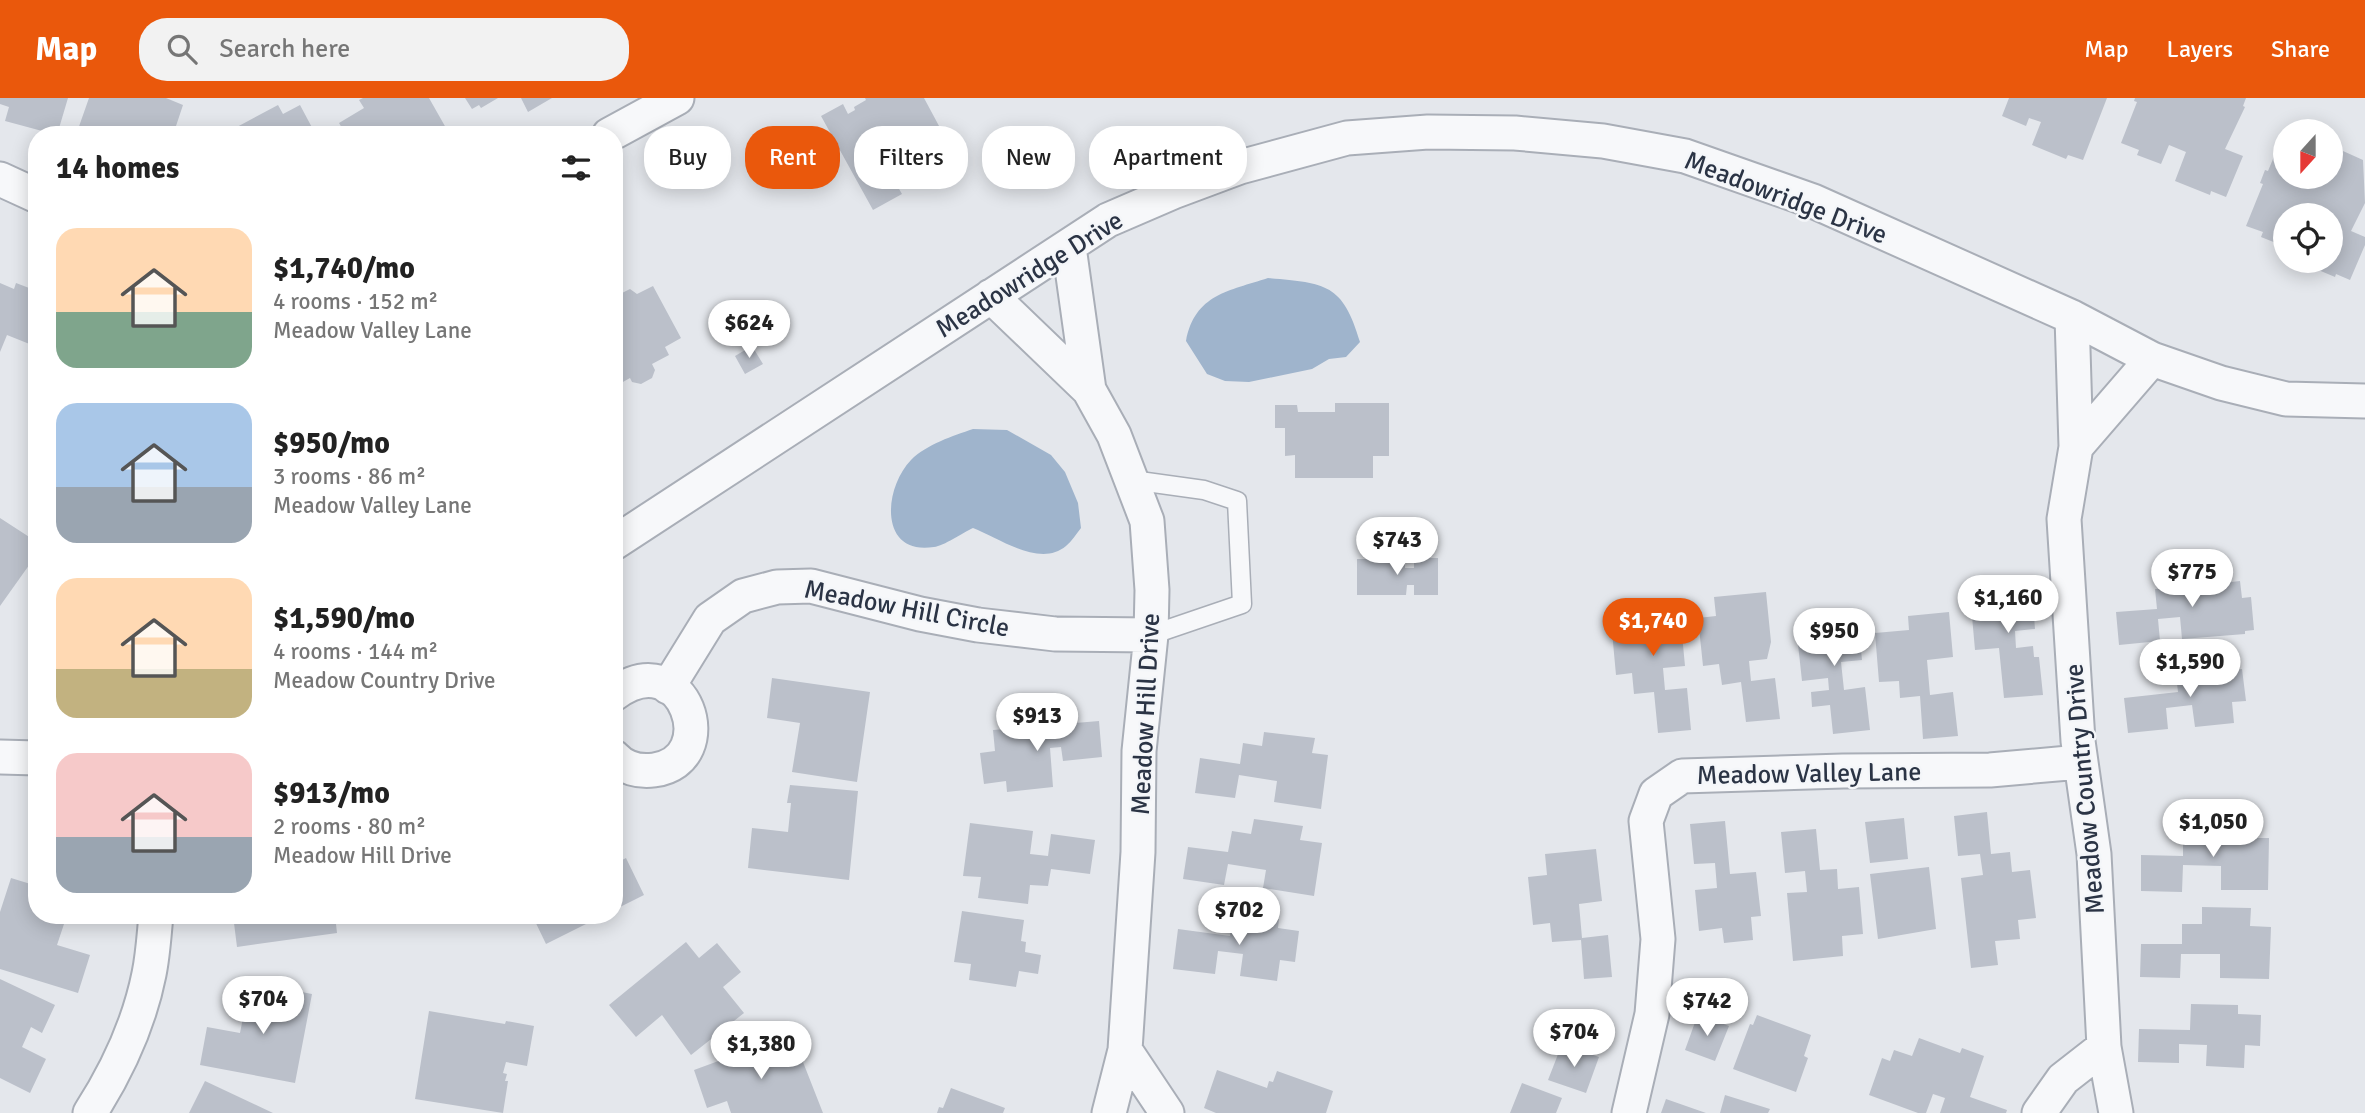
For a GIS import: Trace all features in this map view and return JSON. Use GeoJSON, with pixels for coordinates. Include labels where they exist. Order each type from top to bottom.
{"type":"FeatureCollection","features":[{"type":"Feature","properties":{"kind":"street"},"geometry":{"type":"LineString","coordinates":[[623,127],[677,98]]}},
{"type":"Feature","properties":{"kind":"street","name":"Meadowridge Drive"},"geometry":{"type":"LineString","coordinates":[[623,537],[1108,220],[1173,191],[1240,167],[1347,138],[1428,132],[1515,132],[1603,141],[1685,156],[1813,201],[2072,317],[2152,359],[2221,383],[2286,399],[2365,401]]}},
{"type":"Feature","properties":{"kind":"street"},"geometry":{"type":"LineString","coordinates":[[0,179],[28,192]]}},
{"type":"Feature","properties":{"kind":"street","name":"Meadow Hill Drive"},"geometry":{"type":"LineString","coordinates":[[1069,247],[1088,390]]}},
{"type":"Feature","properties":{"kind":"street","name":"Meadow Hill Drive"},"geometry":{"type":"LineString","coordinates":[[991,296],[1088,390],[1114,435],[1147,521],[1152,590],[1151,635],[1139,751],[1138,852],[1125,1050],[1110,1113]]}},
{"type":"Feature","properties":{"kind":"street","name":"Meadow Country Drive"},"geometry":{"type":"LineString","coordinates":[[2072,317],[2076,447],[2064,519],[2080,762],[2094,855],[2104,1047],[2116,1113]]}},
{"type":"Feature","properties":{"kind":"street"},"geometry":{"type":"LineString","coordinates":[[2076,447],[2152,359]]}},
{"type":"Feature","properties":{"kind":"street","name":"Meadow Hill Circle"},"geometry":{"type":"LineString","coordinates":[[668,687],[710,619],[743,596],[777,587],[811,586],[920,614],[978,625],[1055,634],[1151,635]]}},
{"type":"Feature","properties":{"kind":"street"},"geometry":{"type":"LineString","coordinates":[[623,687],[654,681],[668,687],[680,696],[688,708],[692,723],[684,752],[674,763],[646,771],[631,769],[623,763]]}},
{"type":"Feature","properties":{"kind":"street"},"geometry":{"type":"LineString","coordinates":[[0,757],[28,758]]}},
{"type":"Feature","properties":{"kind":"street","name":"Meadow Valley Lane"},"geometry":{"type":"LineString","coordinates":[[1629,1113],[1652,1014],[1658,939],[1646,821],[1656,794],[1682,776],[1990,770],[2080,762]]}},
{"type":"Feature","properties":{"kind":"street"},"geometry":{"type":"LineString","coordinates":[[90,1113],[108,1084],[133,1029],[149,974],[155,924]]}},
{"type":"Feature","properties":{"kind":"street"},"geometry":{"type":"LineString","coordinates":[[2039,1113],[2063,1079],[2104,1047]]}},
{"type":"Feature","properties":{"kind":"street"},"geometry":{"type":"LineString","coordinates":[[1125,1050],[1167,1113]]}},
{"type":"Feature","properties":{"kind":"lane"},"geometry":{"type":"LineString","coordinates":[[1132,480],[1204,490],[1237,501],[1242,604],[1151,635]]}},
{"type":"Feature","properties":{"kind":"water"},"geometry":{"type":"Polygon","coordinates":[[[1268,278],[1304,282],[1329,290],[1346,308],[1360,342],[1346,357],[1329,359],[1312,369],[1249,382],[1225,381],[1207,374],[1186,341],[1197,313],[1227,291],[1268,278]]]}},
{"type":"Feature","properties":{"kind":"water"},"geometry":{"type":"Polygon","coordinates":[[[973,429],[1007,430],[1051,455],[1065,472],[1078,503],[1081,528],[1066,546],[1056,552],[1032,553],[973,528],[938,546],[916,547],[903,541],[895,531],[891,518],[891,503],[895,487],[911,460],[940,441],[973,429]]]}},
{"type":"Feature","properties":{"kind":"building"},"geometry":{"type":"Polygon","coordinates":[[[0,98],[68,98],[60,126],[28,127],[5,121],[9,107],[0,104],[0,98]]]}},
{"type":"Feature","properties":{"kind":"building"},"geometry":{"type":"Polygon","coordinates":[[[89,98],[166,98],[183,105],[176,126],[79,126],[89,98]]]}},
{"type":"Feature","properties":{"kind":"building"},"geometry":{"type":"Polygon","coordinates":[[[429,98],[445,126],[341,126],[339,123],[364,108],[359,100],[429,98]]]}},
{"type":"Feature","properties":{"kind":"building"},"geometry":{"type":"Polygon","coordinates":[[[465,98],[498,98],[481,108],[479,105],[472,109],[465,98]]]}},
{"type":"Feature","properties":{"kind":"building"},"geometry":{"type":"Polygon","coordinates":[[[521,98],[552,98],[528,112],[521,98]]]}},
{"type":"Feature","properties":{"kind":"building"},"geometry":{"type":"Polygon","coordinates":[[[865,98],[924,98],[939,126],[854,126],[854,176],[840,150],[840,126],[827,126],[821,116],[843,104],[848,114],[866,100],[865,98]]]}},
{"type":"Feature","properties":{"kind":"building"},"geometry":{"type":"Polygon","coordinates":[[[2009,98],[2107,98],[2083,160],[2068,155],[2066,159],[2032,145],[2041,122],[2029,118],[2026,126],[2002,116],[2009,98]]]}},
{"type":"Feature","properties":{"kind":"building"},"geometry":{"type":"Polygon","coordinates":[[[2135,98],[2246,98],[2245,107],[2225,149],[2243,156],[2226,197],[2211,191],[2210,195],[2175,181],[2186,152],[2169,145],[2161,164],[2137,155],[2139,150],[2121,143],[2137,102],[2134,101],[2135,98]]]}},
{"type":"Feature","properties":{"kind":"building"},"geometry":{"type":"Polygon","coordinates":[[[278,105],[283,114],[300,105],[311,126],[239,126],[278,105]]]}},
{"type":"Feature","properties":{"kind":"building"},"geometry":{"type":"Polygon","coordinates":[[[2343,151],[2363,160],[2365,203],[2351,231],[2365,237],[2365,245],[2350,280],[2326,273],[2343,273],[2343,203],[2273,203],[2273,242],[2261,237],[2263,232],[2246,226],[2263,184],[2260,183],[2265,170],[2268,171],[2273,159],[2273,189],[2343,189],[2343,151]]]}},
{"type":"Feature","properties":{"kind":"building"},"geometry":{"type":"Polygon","coordinates":[[[861,189],[899,189],[902,194],[873,210],[861,189]]]}},
{"type":"Feature","properties":{"kind":"building"},"geometry":{"type":"Polygon","coordinates":[[[0,283],[14,289],[16,283],[28,288],[28,343],[7,335],[0,352],[0,283]]]}},
{"type":"Feature","properties":{"kind":"building"},"geometry":{"type":"Polygon","coordinates":[[[653,286],[681,338],[665,347],[669,355],[652,364],[655,370],[652,378],[641,384],[632,382],[630,378],[623,382],[623,292],[630,289],[637,294],[653,286]]]}},
{"type":"Feature","properties":{"kind":"building"},"geometry":{"type":"Polygon","coordinates":[[[752,346],[763,364],[745,374],[735,356],[752,346]]]}},
{"type":"Feature","properties":{"kind":"building"},"geometry":{"type":"Polygon","coordinates":[[[1335,403],[1389,403],[1389,456],[1373,456],[1373,478],[1295,478],[1295,455],[1285,456],[1285,428],[1275,428],[1275,405],[1297,405],[1298,412],[1335,412],[1335,403]]]}},
{"type":"Feature","properties":{"kind":"building"},"geometry":{"type":"Polygon","coordinates":[[[0,518],[28,536],[28,567],[0,606],[0,518]]]}},
{"type":"Feature","properties":{"kind":"building"},"geometry":{"type":"Polygon","coordinates":[[[1414,558],[1438,558],[1438,595],[1414,595],[1414,585],[1407,585],[1406,595],[1357,595],[1357,559],[1405,559],[1405,568],[1414,568],[1414,558]]]}},
{"type":"Feature","properties":{"kind":"building"},"geometry":{"type":"Polygon","coordinates":[[[2222,565],[2223,583],[2240,581],[2242,598],[2251,597],[2254,630],[2245,631],[2245,634],[2182,639],[2180,617],[2158,619],[2160,641],[2119,645],[2116,612],[2157,609],[2155,589],[2176,587],[2174,569],[2222,565]]]}},
{"type":"Feature","properties":{"kind":"building"},"geometry":{"type":"Polygon","coordinates":[[[2009,579],[2010,592],[2032,590],[2035,629],[2015,631],[2016,648],[2033,646],[2034,657],[2039,657],[2043,695],[2004,698],[1999,648],[1975,650],[1971,605],[1979,604],[1977,581],[2009,579]]]}},
{"type":"Feature","properties":{"kind":"building"},"geometry":{"type":"Polygon","coordinates":[[[1766,592],[1771,642],[1767,659],[1749,661],[1751,681],[1775,678],[1780,719],[1746,722],[1741,682],[1722,685],[1719,664],[1703,666],[1698,618],[1716,616],[1714,597],[1766,592]]]}},
{"type":"Feature","properties":{"kind":"building"},"geometry":{"type":"Polygon","coordinates":[[[1679,603],[1685,666],[1663,668],[1665,690],[1687,688],[1691,730],[1658,733],[1654,692],[1634,694],[1632,673],[1616,675],[1610,610],[1679,603]]]}},
{"type":"Feature","properties":{"kind":"building"},"geometry":{"type":"Polygon","coordinates":[[[1835,608],[1837,623],[1858,621],[1862,660],[1841,662],[1844,690],[1865,687],[1870,730],[1833,734],[1830,705],[1812,707],[1811,692],[1829,690],[1828,678],[1802,681],[1797,635],[1807,634],[1805,612],[1835,608]]]}},
{"type":"Feature","properties":{"kind":"building"},"geometry":{"type":"Polygon","coordinates":[[[1949,612],[1953,657],[1927,660],[1930,695],[1953,692],[1958,736],[1923,739],[1920,696],[1900,698],[1899,681],[1879,682],[1875,633],[1909,630],[1908,616],[1949,612]]]}},
{"type":"Feature","properties":{"kind":"building"},"geometry":{"type":"Polygon","coordinates":[[[2218,662],[2220,672],[2242,669],[2246,701],[2232,702],[2234,723],[2195,727],[2192,705],[2166,708],[2168,729],[2128,733],[2124,698],[2178,692],[2175,667],[2218,662]]]}},
{"type":"Feature","properties":{"kind":"building"},"geometry":{"type":"Polygon","coordinates":[[[772,678],[870,692],[857,782],[792,772],[800,723],[767,718],[772,678]]]}},
{"type":"Feature","properties":{"kind":"building"},"geometry":{"type":"Polygon","coordinates":[[[1099,721],[1102,757],[1063,761],[1061,747],[1050,748],[1053,787],[1007,792],[1006,781],[984,784],[980,753],[995,751],[993,730],[1099,721]]]}},
{"type":"Feature","properties":{"kind":"building"},"geometry":{"type":"Polygon","coordinates":[[[1264,732],[1315,738],[1312,753],[1328,755],[1321,809],[1274,802],[1277,781],[1239,775],[1235,798],[1195,793],[1200,758],[1240,764],[1243,743],[1262,746],[1264,732]]]}},
{"type":"Feature","properties":{"kind":"building"},"geometry":{"type":"Polygon","coordinates":[[[790,785],[858,791],[849,880],[748,868],[752,828],[788,832],[791,803],[787,803],[790,785]]]}},
{"type":"Feature","properties":{"kind":"building"},"geometry":{"type":"Polygon","coordinates":[[[1987,812],[1991,854],[2010,852],[2012,872],[2030,870],[2036,918],[2018,920],[2020,939],[1995,941],[1998,965],[1971,968],[1961,878],[1983,875],[1980,854],[1958,856],[1954,816],[1987,812]]]}},
{"type":"Feature","properties":{"kind":"building"},"geometry":{"type":"Polygon","coordinates":[[[1904,818],[1908,859],[1870,863],[1865,822],[1904,818]]]}},
{"type":"Feature","properties":{"kind":"building"},"geometry":{"type":"Polygon","coordinates":[[[1254,819],[1303,826],[1300,840],[1322,843],[1314,896],[1263,888],[1266,870],[1228,864],[1224,885],[1183,879],[1188,847],[1228,852],[1232,831],[1251,834],[1254,819]]]}},
{"type":"Feature","properties":{"kind":"building"},"geometry":{"type":"Polygon","coordinates":[[[2203,820],[2251,820],[2251,838],[2269,838],[2268,890],[2221,890],[2221,866],[2183,865],[2182,892],[2141,891],[2141,855],[2183,856],[2183,836],[2203,837],[2203,820]]]}},
{"type":"Feature","properties":{"kind":"building"},"geometry":{"type":"Polygon","coordinates":[[[1725,821],[1730,874],[1756,872],[1761,916],[1751,917],[1753,940],[1724,943],[1722,928],[1699,931],[1695,890],[1717,888],[1715,863],[1694,864],[1690,824],[1725,821]]]}},
{"type":"Feature","properties":{"kind":"building"},"geometry":{"type":"Polygon","coordinates":[[[970,823],[1033,831],[1030,854],[1048,856],[1051,834],[1095,840],[1090,874],[1051,869],[1048,886],[1030,885],[1028,904],[978,898],[981,877],[963,876],[970,823]]]}},
{"type":"Feature","properties":{"kind":"building"},"geometry":{"type":"Polygon","coordinates":[[[1816,829],[1820,870],[1837,869],[1838,889],[1859,887],[1863,934],[1842,936],[1843,956],[1793,961],[1787,893],[1807,892],[1805,871],[1785,873],[1781,832],[1816,829]]]}},
{"type":"Feature","properties":{"kind":"building"},"geometry":{"type":"Polygon","coordinates":[[[1596,849],[1602,901],[1579,904],[1582,938],[1608,935],[1612,977],[1584,979],[1581,940],[1552,942],[1550,923],[1533,925],[1528,877],[1547,875],[1545,854],[1596,849]]]}},
{"type":"Feature","properties":{"kind":"building"},"geometry":{"type":"Polygon","coordinates":[[[626,858],[644,895],[623,906],[623,860],[626,858]]]}},
{"type":"Feature","properties":{"kind":"building"},"geometry":{"type":"Polygon","coordinates":[[[1929,867],[1936,929],[1878,939],[1870,874],[1929,867]]]}},
{"type":"Feature","properties":{"kind":"building"},"geometry":{"type":"Polygon","coordinates":[[[11,878],[28,883],[28,924],[64,924],[57,945],[90,955],[78,993],[0,969],[0,912],[11,878]]]}},
{"type":"Feature","properties":{"kind":"building"},"geometry":{"type":"Polygon","coordinates":[[[2202,907],[2251,908],[2250,926],[2271,927],[2269,979],[2220,978],[2220,954],[2181,954],[2180,978],[2140,977],[2141,944],[2182,944],[2182,924],[2202,924],[2202,907]]]}},
{"type":"Feature","properties":{"kind":"building"},"geometry":{"type":"Polygon","coordinates":[[[962,911],[1024,920],[1021,941],[1026,942],[1025,952],[1041,955],[1038,974],[1019,971],[1016,987],[969,980],[971,964],[954,962],[962,911]]]}},
{"type":"Feature","properties":{"kind":"building"},"geometry":{"type":"Polygon","coordinates":[[[1233,913],[1279,919],[1278,928],[1299,931],[1295,962],[1280,960],[1277,981],[1240,976],[1243,954],[1218,951],[1215,974],[1173,969],[1178,929],[1230,936],[1233,913]]]}},
{"type":"Feature","properties":{"kind":"building"},"geometry":{"type":"Polygon","coordinates":[[[234,924],[336,924],[337,933],[237,947],[234,924]]]}},
{"type":"Feature","properties":{"kind":"building"},"geometry":{"type":"Polygon","coordinates":[[[536,924],[586,924],[546,944],[536,924]]]}},
{"type":"Feature","properties":{"kind":"building"},"geometry":{"type":"Polygon","coordinates":[[[686,942],[699,958],[717,943],[741,972],[723,987],[744,1013],[691,1055],[662,1015],[636,1037],[609,1005],[686,942]]]}},
{"type":"Feature","properties":{"kind":"building"},"geometry":{"type":"Polygon","coordinates":[[[0,979],[55,1005],[42,1033],[31,1027],[22,1047],[46,1059],[30,1093],[0,1078],[0,979]]]}},
{"type":"Feature","properties":{"kind":"building"},"geometry":{"type":"Polygon","coordinates":[[[250,982],[312,994],[295,1083],[200,1065],[207,1027],[240,1033],[250,982]]]}},
{"type":"Feature","properties":{"kind":"building"},"geometry":{"type":"Polygon","coordinates":[[[2191,1004],[2238,1005],[2238,1014],[2261,1015],[2260,1046],[2245,1045],[2244,1068],[2206,1066],[2207,1045],[2179,1044],[2179,1063],[2138,1062],[2139,1029],[2190,1030],[2191,1004]]]}},
{"type":"Feature","properties":{"kind":"building"},"geometry":{"type":"Polygon","coordinates":[[[429,1011],[505,1024],[506,1021],[534,1026],[527,1066],[506,1062],[503,1073],[507,1074],[505,1081],[508,1081],[503,1113],[415,1099],[429,1011]]]}},
{"type":"Feature","properties":{"kind":"building"},"geometry":{"type":"Polygon","coordinates":[[[1698,1014],[1729,1026],[1715,1061],[1685,1050],[1698,1014]]]}},
{"type":"Feature","properties":{"kind":"building"},"geometry":{"type":"Polygon","coordinates":[[[1757,1015],[1811,1035],[1804,1056],[1808,1058],[1796,1092],[1733,1069],[1750,1024],[1753,1025],[1757,1015]]]}},
{"type":"Feature","properties":{"kind":"building"},"geometry":{"type":"Polygon","coordinates":[[[792,1034],[823,1113],[731,1113],[727,1101],[707,1108],[694,1070],[792,1034]]]}},
{"type":"Feature","properties":{"kind":"building"},"geometry":{"type":"Polygon","coordinates":[[[1919,1038],[1960,1053],[1962,1048],[1984,1056],[1970,1097],[2007,1110],[2006,1113],[1940,1113],[1945,1098],[1933,1094],[1926,1113],[1918,1113],[1869,1095],[1882,1058],[1890,1061],[1894,1050],[1912,1056],[1919,1038]]]}},
{"type":"Feature","properties":{"kind":"building"},"geometry":{"type":"Polygon","coordinates":[[[1562,1044],[1599,1057],[1586,1093],[1548,1080],[1562,1044]]]}},
{"type":"Feature","properties":{"kind":"building"},"geometry":{"type":"Polygon","coordinates":[[[1217,1070],[1267,1088],[1269,1081],[1273,1082],[1277,1071],[1333,1091],[1326,1113],[1216,1113],[1204,1108],[1217,1070]]]}},
{"type":"Feature","properties":{"kind":"building"},"geometry":{"type":"Polygon","coordinates":[[[205,1081],[273,1113],[189,1113],[205,1081]]]}},
{"type":"Feature","properties":{"kind":"building"},"geometry":{"type":"Polygon","coordinates":[[[1522,1083],[1562,1098],[1556,1113],[1510,1113],[1522,1083]]]}},
{"type":"Feature","properties":{"kind":"building"},"geometry":{"type":"Polygon","coordinates":[[[951,1088],[1005,1108],[1003,1113],[937,1113],[939,1107],[943,1108],[951,1088]]]}},
{"type":"Feature","properties":{"kind":"building"},"geometry":{"type":"Polygon","coordinates":[[[1725,1095],[1770,1109],[1768,1113],[1720,1113],[1725,1095]]]}},
{"type":"Feature","properties":{"kind":"building"},"geometry":{"type":"Polygon","coordinates":[[[1666,1099],[1706,1113],[1661,1113],[1666,1099]]]}}]}
